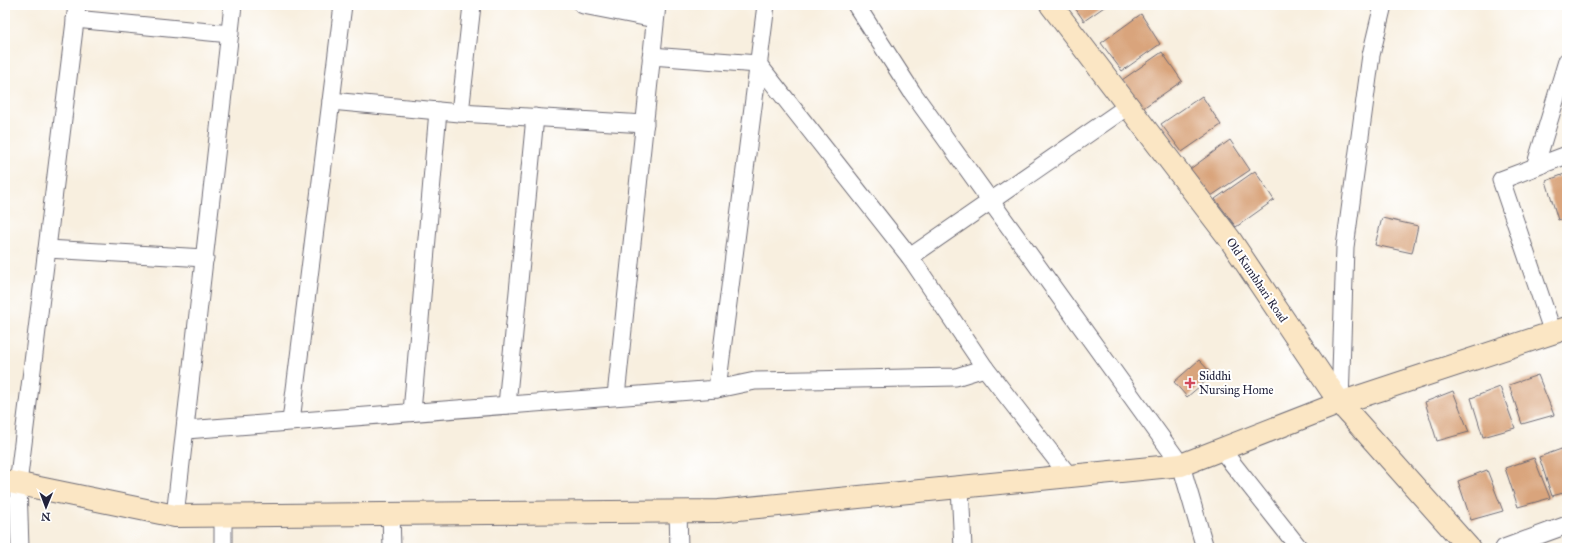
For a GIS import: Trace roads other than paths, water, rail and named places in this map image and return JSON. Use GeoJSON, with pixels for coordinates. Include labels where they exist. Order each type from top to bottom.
{"type":"FeatureCollection","features":[{"type":"Feature","properties":{"kind":"street"},"geometry":{"type":"LineString","coordinates":[[175,516],[186,430],[233,5]]}},
{"type":"Feature","properties":{"kind":"street"},"geometry":{"type":"LineString","coordinates":[[291,421],[343,5]]}},
{"type":"Feature","properties":{"kind":"street"},"geometry":{"type":"LineString","coordinates":[[460,112],[472,5]]}},
{"type":"Feature","properties":{"kind":"street"},"geometry":{"type":"LineString","coordinates":[[583,5],[656,12],[616,396]]}},
{"type":"Feature","properties":{"kind":"street"},"geometry":{"type":"LineString","coordinates":[[717,389],[766,5]]}},
{"type":"Feature","properties":{"kind":"street"},"geometry":{"type":"LineString","coordinates":[[856,5],[912,92],[1181,465],[1205,548]]}},
{"type":"Feature","properties":{"kind":"street","name":"Old Kumbhari Road"},"geometry":{"type":"LineString","coordinates":[[1051,5],[1229,238],[1340,403],[1469,548]]}},
{"type":"Feature","properties":{"kind":"street"},"geometry":{"type":"LineString","coordinates":[[1340,403],[1345,247],[1372,55],[1384,5]]}},
{"type":"Feature","properties":{"kind":"street"},"geometry":{"type":"LineString","coordinates":[[20,548],[12,482],[47,250],[76,12],[230,34]]}},
{"type":"Feature","properties":{"kind":"street"},"geometry":{"type":"LineString","coordinates":[[652,56],[758,64],[910,257],[985,368],[1069,476]]}},
{"type":"Feature","properties":{"kind":"street"},"geometry":{"type":"LineString","coordinates":[[1535,167],[1567,61]]}},
{"type":"Feature","properties":{"kind":"street"},"geometry":{"type":"LineString","coordinates":[[331,101],[438,111],[644,124]]}},
{"type":"Feature","properties":{"kind":"street"},"geometry":{"type":"LineString","coordinates":[[910,257],[1128,106]]}},
{"type":"Feature","properties":{"kind":"street"},"geometry":{"type":"LineString","coordinates":[[412,412],[438,111]]}},
{"type":"Feature","properties":{"kind":"street"},"geometry":{"type":"LineString","coordinates":[[507,405],[535,117]]}},
{"type":"Feature","properties":{"kind":"street"},"geometry":{"type":"LineString","coordinates":[[12,482],[175,516],[678,512],[718,511],[1181,465],[1340,403],[1560,330],[1501,180],[1567,155]]}},
{"type":"Feature","properties":{"kind":"street"},"geometry":{"type":"LineString","coordinates":[[47,250],[205,258]]}},
{"type":"Feature","properties":{"kind":"street"},"geometry":{"type":"LineString","coordinates":[[186,430],[717,389],[755,381],[956,377],[985,368]]}},
{"type":"Feature","properties":{"kind":"street"},"geometry":{"type":"LineString","coordinates":[[1221,449],[1299,548]]}},
{"type":"Feature","properties":{"kind":"street"},"geometry":{"type":"LineString","coordinates":[[960,487],[963,548]]}},
{"type":"Feature","properties":{"kind":"street"},"geometry":{"type":"LineString","coordinates":[[678,512],[679,548]]}},
{"type":"Feature","properties":{"kind":"street"},"geometry":{"type":"LineString","coordinates":[[391,514],[392,548]]}},
{"type":"Feature","properties":{"kind":"street"},"geometry":{"type":"LineString","coordinates":[[223,515],[223,548]]}},
{"type":"Feature","properties":{"kind":"street"},"geometry":{"type":"LineString","coordinates":[[1504,548],[1567,526]]}},
{"type":"Feature","properties":{"kind":"place","name":"Siddhi Nursing Home"},"geometry":{"type":"Point","coordinates":[1190,383]}}]}
